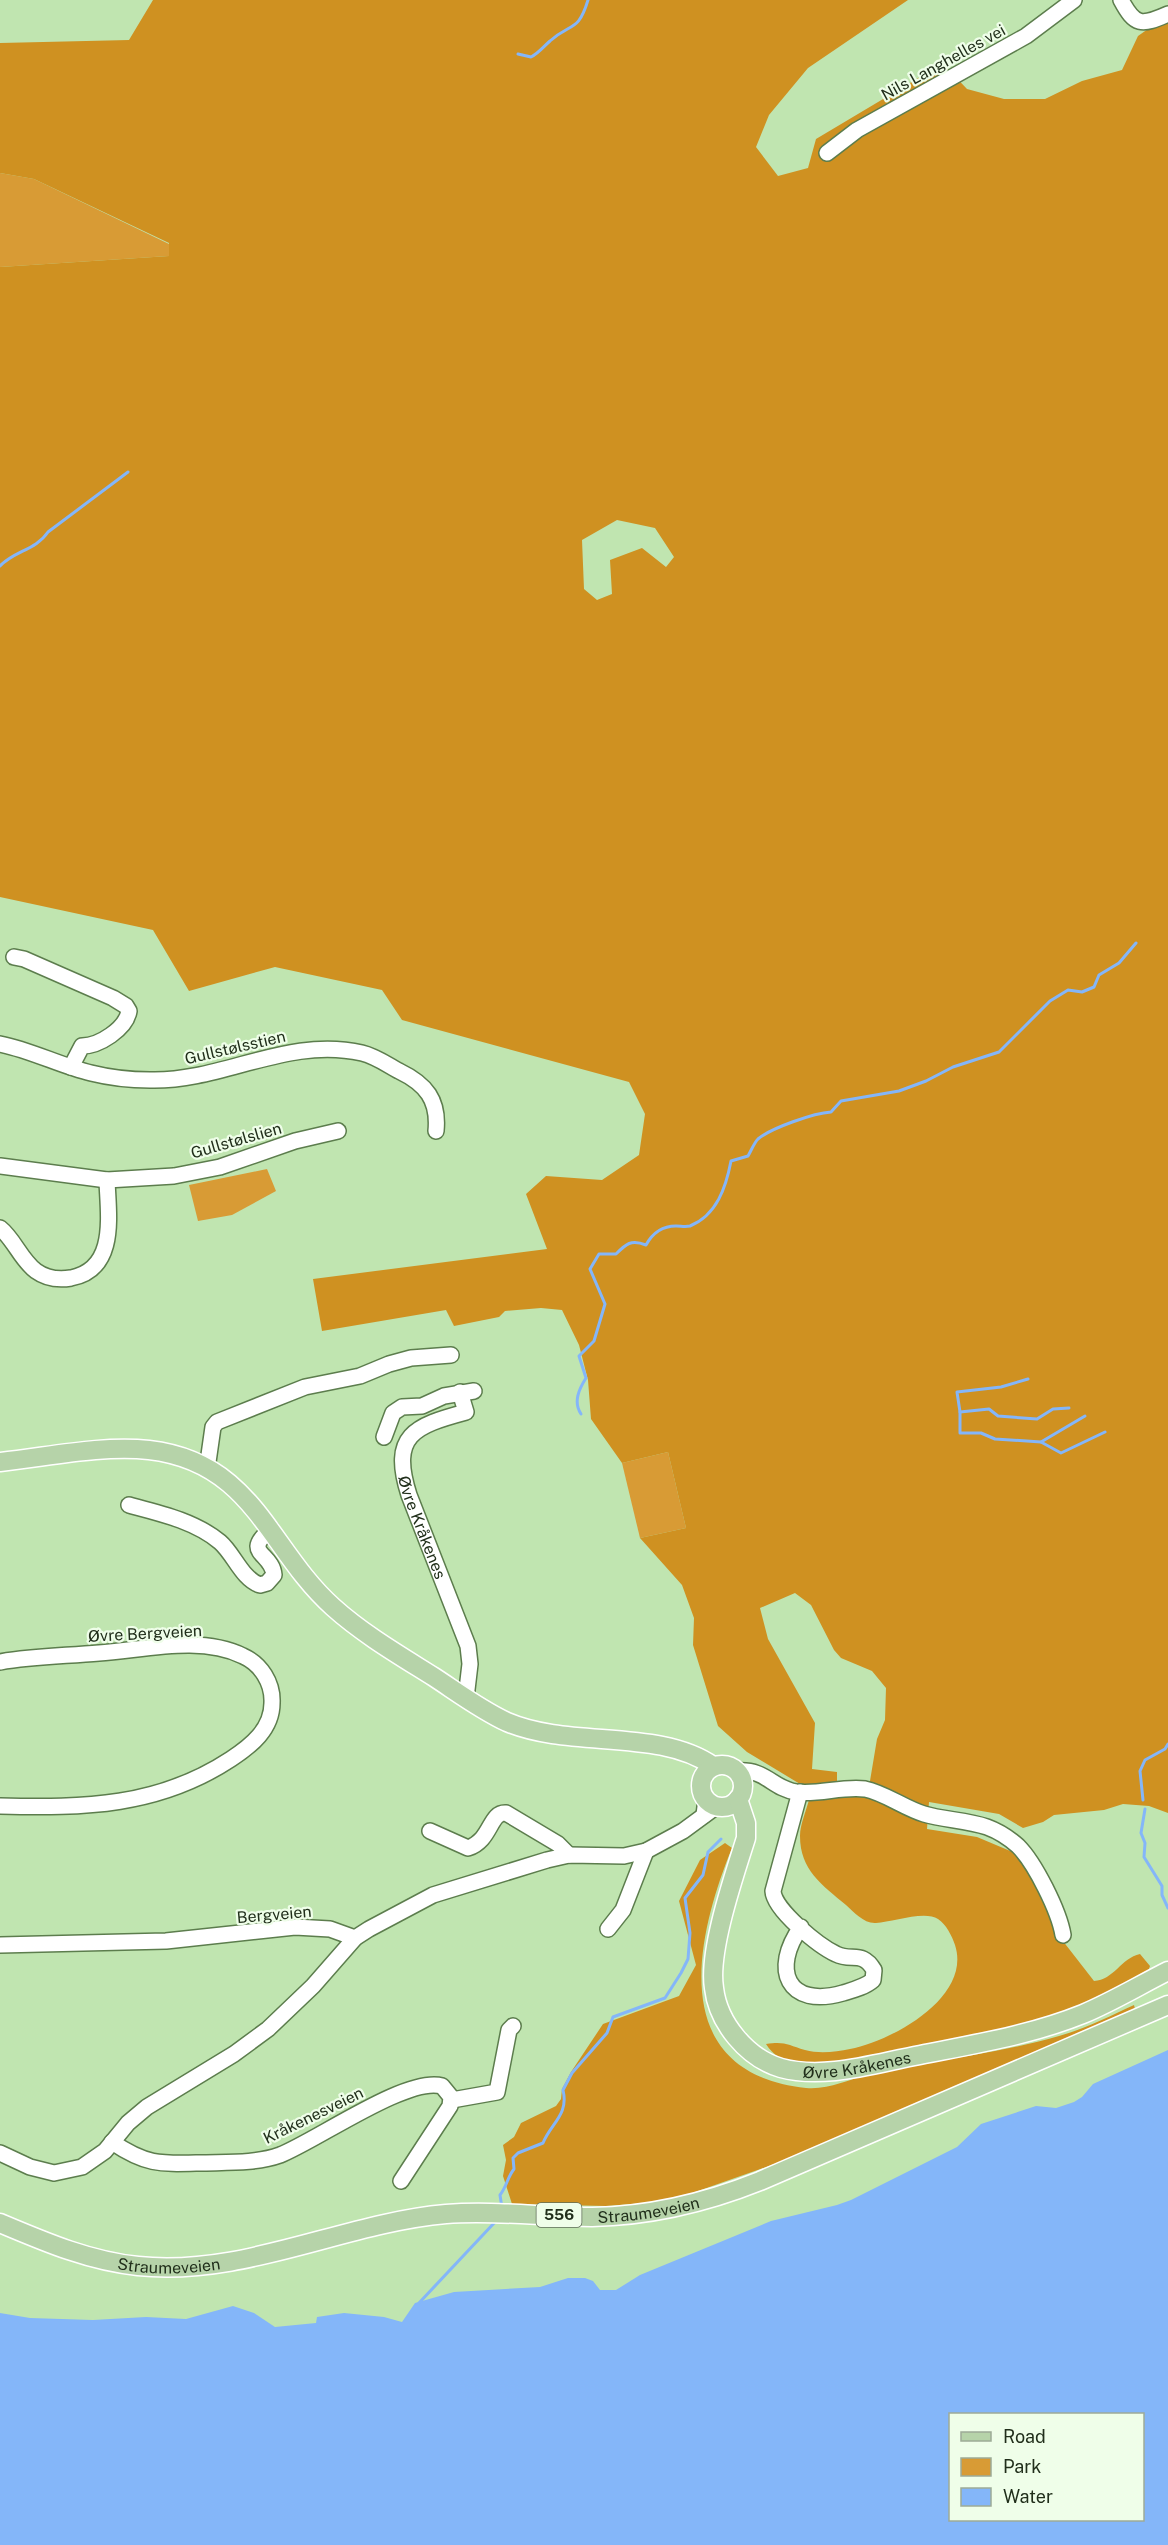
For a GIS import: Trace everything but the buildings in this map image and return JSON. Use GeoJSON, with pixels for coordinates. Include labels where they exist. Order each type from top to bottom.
{"type":"FeatureCollection","features":[{"type":"Feature","properties":{"kind":"main road"},"geometry":{"type":"LineString","coordinates":[[0,1462],[104,1450],[150,1450],[187,1460],[207,1469],[238,1491],[272,1529],[314,1588],[333,1607],[367,1634],[466,1698],[507,1722],[538,1732],[658,1747],[708,1771],[726,1765],[724,1797]]}},
{"type":"Feature","properties":{"kind":"main road","name":"Øvre Kråkenes"},"geometry":{"type":"LineString","coordinates":[[708,1771],[701,1788],[724,1797],[747,1832],[714,1956],[715,1997],[729,2027],[738,2039],[760,2058],[782,2068],[797,2071],[829,2071],[1004,2038],[1083,2014],[1168,1971]]}},
{"type":"Feature","properties":{"kind":"main road","name":"Straumeveien"},"geometry":{"type":"LineString","coordinates":[[1097,2038],[1125,2022],[1168,2005]]}},
{"type":"Feature","properties":{"kind":"main road","name":"Straumeveien"},"geometry":{"type":"LineString","coordinates":[[0,2223],[57,2247],[92,2258],[139,2266],[172,2268],[236,2260],[399,2222],[445,2214],[492,2212],[590,2217],[653,2212],[717,2197],[760,2181],[1097,2038],[1168,2015]]}},
{"type":"Feature","properties":{"kind":"street","name":"Nils Langhelles vei"},"geometry":{"type":"LineString","coordinates":[[827,153],[857,130],[1026,36],[1074,0]]}},
{"type":"Feature","properties":{"kind":"street"},"geometry":{"type":"LineString","coordinates":[[1121,0],[1130,15],[1143,23],[1168,14]]}},
{"type":"Feature","properties":{"kind":"street"},"geometry":{"type":"LineString","coordinates":[[14,957],[24,959],[113,998],[126,1006],[129,1011],[128,1018],[122,1026],[89,1046],[82,1046],[71,1067]]}},
{"type":"Feature","properties":{"kind":"street","name":"Gullstølsstien"},"geometry":{"type":"LineString","coordinates":[[0,1044],[116,1079],[154,1081],[188,1078],[281,1053],[318,1049],[363,1053],[418,1080],[430,1095],[437,1117],[436,1131]]}},
{"type":"Feature","properties":{"kind":"street","name":"Gullstølslien"},"geometry":{"type":"LineString","coordinates":[[0,1166],[107,1180],[174,1176],[220,1167],[295,1141],[338,1131]]}},
{"type":"Feature","properties":{"kind":"street"},"geometry":{"type":"LineString","coordinates":[[0,1228],[35,1270],[48,1278],[62,1279],[87,1272],[96,1265],[107,1246],[107,1180]]}},
{"type":"Feature","properties":{"kind":"street"},"geometry":{"type":"LineString","coordinates":[[207,1469],[213,1427],[217,1422],[305,1387],[360,1376],[411,1358],[451,1355]]}},
{"type":"Feature","properties":{"kind":"street","name":"Øvre Kråkenes"},"geometry":{"type":"LineString","coordinates":[[384,1437],[393,1413],[402,1407],[422,1406],[467,1392],[466,1412],[436,1419],[415,1432],[407,1442],[402,1460],[403,1475],[409,1495],[468,1646],[470,1664],[466,1698]]}},
{"type":"Feature","properties":{"kind":"street"},"geometry":{"type":"LineString","coordinates":[[129,1505],[182,1521],[210,1534],[236,1559],[250,1579],[260,1585],[270,1581],[274,1575],[274,1570],[259,1552],[257,1545],[261,1538],[272,1529]]}},
{"type":"Feature","properties":{"kind":"street","name":"Øvre Bergveien"},"geometry":{"type":"LineString","coordinates":[[0,1662],[172,1647],[212,1647],[235,1652],[255,1664],[268,1681],[273,1704],[265,1727],[247,1748],[210,1772],[165,1792],[99,1805],[0,1806]]}},
{"type":"Feature","properties":{"kind":"street"},"geometry":{"type":"LineString","coordinates":[[0,2153],[43,2171],[63,2173],[91,2163],[128,2123],[147,2107],[234,2054],[268,2029],[313,1986],[355,1938],[433,1895],[569,1855],[613,1857],[646,1851],[683,1831],[753,1771],[786,1789],[800,1792],[863,1789],[921,1813],[985,1827],[1004,1836],[1020,1848],[1037,1875],[1059,1916],[1063,1935]]}},
{"type":"Feature","properties":{"kind":"street"},"geometry":{"type":"LineString","coordinates":[[800,1792],[773,1891],[779,1906],[834,1953],[866,1960],[873,1970],[873,1980],[852,1990],[826,1997],[811,1998],[801,1994],[789,1981],[787,1966],[792,1943],[801,1927]]}},
{"type":"Feature","properties":{"kind":"street"},"geometry":{"type":"LineString","coordinates":[[430,1831],[468,1848],[478,1844],[486,1836],[494,1818],[499,1813],[506,1813],[558,1844],[569,1855]]}},
{"type":"Feature","properties":{"kind":"street"},"geometry":{"type":"LineString","coordinates":[[608,1929],[623,1910],[646,1851]]}},
{"type":"Feature","properties":{"kind":"street","name":"Bergveien"},"geometry":{"type":"LineString","coordinates":[[0,1946],[166,1941],[296,1927],[330,1929],[355,1938]]}},
{"type":"Feature","properties":{"kind":"street"},"geometry":{"type":"LineString","coordinates":[[401,2181],[447,2113],[452,2100],[497,2092],[509,2030],[513,2026]]}},
{"type":"Feature","properties":{"kind":"street","name":"Kråkenesveien"},"geometry":{"type":"LineString","coordinates":[[112,2142],[139,2159],[153,2163],[255,2160],[275,2157],[290,2151],[355,2115],[417,2088],[431,2084],[440,2085],[448,2091],[452,2100]]}},
{"type":"Feature","properties":{"kind":"green space"},"geometry":{"type":"Polygon","coordinates":[[[0,173],[34,179],[169,244],[169,256],[0,267],[0,173]]]}},
{"type":"Feature","properties":{"kind":"green space"},"geometry":{"type":"Polygon","coordinates":[[[267,1169],[276,1191],[232,1215],[198,1221],[189,1185],[267,1169]]]}},
{"type":"Feature","properties":{"kind":"green space"},"geometry":{"type":"Polygon","coordinates":[[[668,1452],[686,1528],[640,1538],[622,1463],[668,1452]]]}},
{"type":"Feature","properties":{"kind":"shaded area"},"geometry":{"type":"Polygon","coordinates":[[[153,0],[908,0],[808,68],[769,115],[756,147],[778,176],[808,168],[816,139],[920,77],[946,67],[967,89],[1004,99],[1045,99],[1082,81],[1122,70],[1138,36],[1168,15],[1168,1813],[1149,1806],[1123,1804],[1104,1810],[1054,1815],[1043,1822],[1023,1828],[999,1814],[929,1802],[927,1829],[977,1837],[1015,1853],[1029,1873],[1059,1936],[1094,1981],[1107,1977],[1133,1956],[1140,1954],[1150,1966],[1146,1977],[1116,1993],[1059,2015],[1006,2030],[843,2062],[804,2065],[778,2057],[766,2044],[782,2043],[816,2052],[850,2049],[887,2037],[925,2014],[952,1982],[957,1964],[955,1945],[944,1924],[938,1919],[917,1916],[883,1922],[867,1922],[829,1891],[808,1868],[801,1848],[801,1827],[810,1796],[805,1787],[747,1752],[718,1726],[693,1645],[694,1618],[682,1585],[640,1538],[686,1528],[668,1452],[622,1463],[591,1419],[588,1380],[579,1345],[562,1310],[541,1308],[505,1311],[499,1317],[454,1326],[446,1310],[322,1331],[313,1279],[547,1249],[526,1194],[546,1176],[602,1180],[639,1155],[645,1114],[629,1082],[402,1020],[382,990],[275,967],[189,991],[153,930],[0,897],[0,267],[169,256],[169,243],[34,179],[0,173],[0,43],[129,40],[153,0]],[[617,520],[582,540],[584,589],[597,600],[612,594],[610,560],[642,548],[666,567],[674,557],[655,528],[617,520]],[[795,1593],[760,1608],[768,1639],[815,1723],[812,1769],[837,1772],[837,1781],[870,1781],[877,1739],[885,1720],[886,1688],[872,1671],[841,1658],[834,1650],[811,1605],[795,1593]]]}},
{"type":"Feature","properties":{"kind":"shaded area"},"geometry":{"type":"Polygon","coordinates":[[[725,1843],[732,1848],[708,1923],[702,1961],[703,1997],[711,2030],[730,2057],[761,2077],[806,2088],[822,2088],[880,2072],[1042,2041],[1078,2030],[1134,2005],[1135,2009],[789,2159],[681,2197],[606,2206],[512,2204],[503,2176],[506,2160],[503,2145],[514,2137],[521,2123],[556,2106],[571,2072],[603,2024],[679,1996],[696,1965],[679,1901],[700,1860],[725,1843]]]}},
{"type":"Feature","properties":{"kind":"water"},"geometry":{"type":"Polygon","coordinates":[[[1168,2050],[1168,2545],[0,2545],[0,2313],[30,2318],[186,2319],[233,2306],[254,2313],[275,2327],[316,2323],[317,2317],[344,2313],[384,2317],[402,2322],[415,2303],[454,2292],[540,2287],[568,2278],[585,2278],[593,2281],[600,2290],[616,2290],[640,2275],[771,2221],[851,2200],[957,2147],[981,2124],[1036,2106],[1056,2108],[1082,2097],[1093,2084],[1168,2050]]]}},
{"type":"Feature","properties":{"kind":"waterway"},"geometry":{"type":"LineString","coordinates":[[518,54],[531,57],[557,35],[573,26],[581,18],[588,0]]}},
{"type":"Feature","properties":{"kind":"waterway"},"geometry":{"type":"LineString","coordinates":[[0,566],[37,543],[48,532],[128,472]]}},
{"type":"Feature","properties":{"kind":"waterway"},"geometry":{"type":"LineString","coordinates":[[581,1414],[577,1400],[586,1378],[579,1356],[594,1341],[605,1304],[590,1269],[599,1254],[616,1254],[626,1245],[633,1243],[646,1245],[651,1237],[662,1229],[671,1226],[690,1226],[699,1221],[707,1215],[719,1199],[731,1161],[748,1156],[758,1139],[772,1130],[804,1118],[831,1112],[841,1101],[899,1091],[926,1081],[953,1067],[999,1052],[1050,1001],[1068,990],[1082,992],[1094,987],[1099,975],[1119,963],[1136,943]]}},
{"type":"Feature","properties":{"kind":"waterway"},"geometry":{"type":"LineString","coordinates":[[1028,1379],[1001,1387],[957,1392],[960,1433],[981,1433],[995,1439],[1041,1442],[1061,1453],[1105,1432]]}},
{"type":"Feature","properties":{"kind":"waterway"},"geometry":{"type":"LineString","coordinates":[[960,1412],[989,1409],[998,1416],[1037,1419],[1053,1409],[1069,1408]]}},
{"type":"Feature","properties":{"kind":"waterway"},"geometry":{"type":"LineString","coordinates":[[1041,1442],[1085,1416]]}},
{"type":"Feature","properties":{"kind":"waterway"},"geometry":{"type":"LineString","coordinates":[[1143,1800],[1140,1771],[1145,1760],[1165,1749],[1168,1744]]}},
{"type":"Feature","properties":{"kind":"waterway"},"geometry":{"type":"LineString","coordinates":[[1145,1809],[1141,1833],[1145,1843],[1144,1857],[1162,1886],[1162,1895],[1168,1908]]}},
{"type":"Feature","properties":{"kind":"waterway"},"geometry":{"type":"LineString","coordinates":[[502,2208],[500,2195],[514,2169],[513,2158],[518,2153],[543,2143],[564,2106],[563,2090],[572,2073],[607,2033],[613,2017],[665,1998],[681,1973],[688,1959],[690,1933],[685,1898],[703,1875],[708,1852],[721,1839]]}},
{"type":"Feature","properties":{"kind":"waterway"},"geometry":{"type":"LineString","coordinates":[[419,2303],[496,2221]]}}]}
